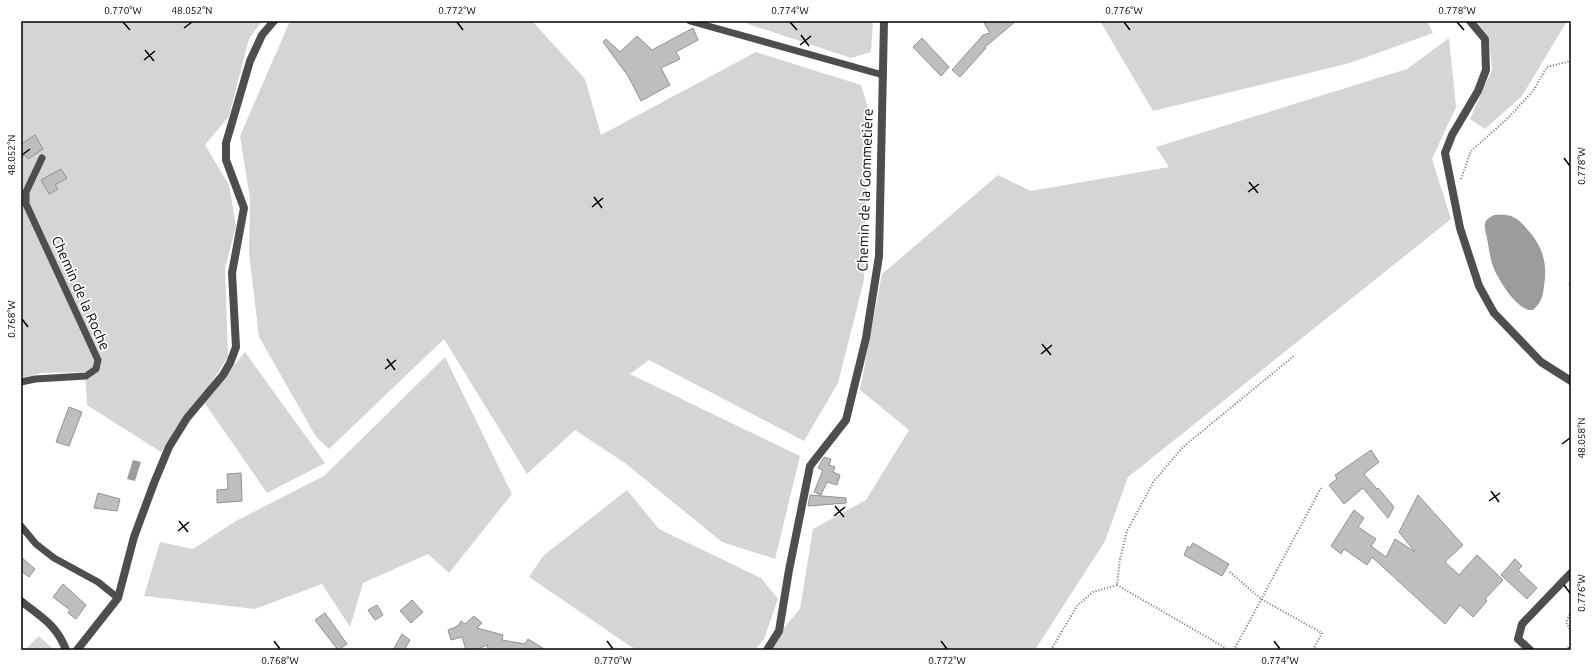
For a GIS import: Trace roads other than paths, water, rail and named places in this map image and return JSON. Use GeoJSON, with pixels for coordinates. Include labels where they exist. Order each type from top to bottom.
{"type":"FeatureCollection","features":[{"type":"Feature","properties":{"kind":"street"},"geometry":{"type":"LineString","coordinates":[[76,650],[118,598],[134,537],[169,447],[187,418],[223,375],[230,363],[236,347],[232,273],[244,208],[226,160],[226,143],[250,61],[262,35],[274,21]]}},
{"type":"Feature","properties":{"kind":"street","name":"Chemin de la Gommetière"},"geometry":{"type":"LineString","coordinates":[[767,650],[779,631],[789,570],[810,466],[846,420],[866,338],[878,256],[884,21]]}},
{"type":"Feature","properties":{"kind":"street"},"geometry":{"type":"LineString","coordinates":[[1470,21],[1485,39],[1486,70],[1478,91],[1452,135],[1445,153],[1460,228],[1479,286],[1494,313],[1541,362],[1571,382]]}},
{"type":"Feature","properties":{"kind":"street"},"geometry":{"type":"LineString","coordinates":[[1530,650],[1518,639],[1522,624],[1571,573]]}},
{"type":"Feature","properties":{"kind":"street"},"geometry":{"type":"LineString","coordinates":[[21,601],[56,630],[62,639],[66,650]]}},
{"type":"Feature","properties":{"kind":"lane"},"geometry":{"type":"LineString","coordinates":[[690,21],[882,75]]}},
{"type":"Feature","properties":{"kind":"lane","name":"Chemin de la Roche"},"geometry":{"type":"LineString","coordinates":[[21,382],[35,379],[86,376],[96,369],[98,360],[26,204],[26,192],[42,158]]}},
{"type":"Feature","properties":{"kind":"lane"},"geometry":{"type":"LineString","coordinates":[[21,526],[36,544],[54,558],[98,582],[118,598]]}}]}
